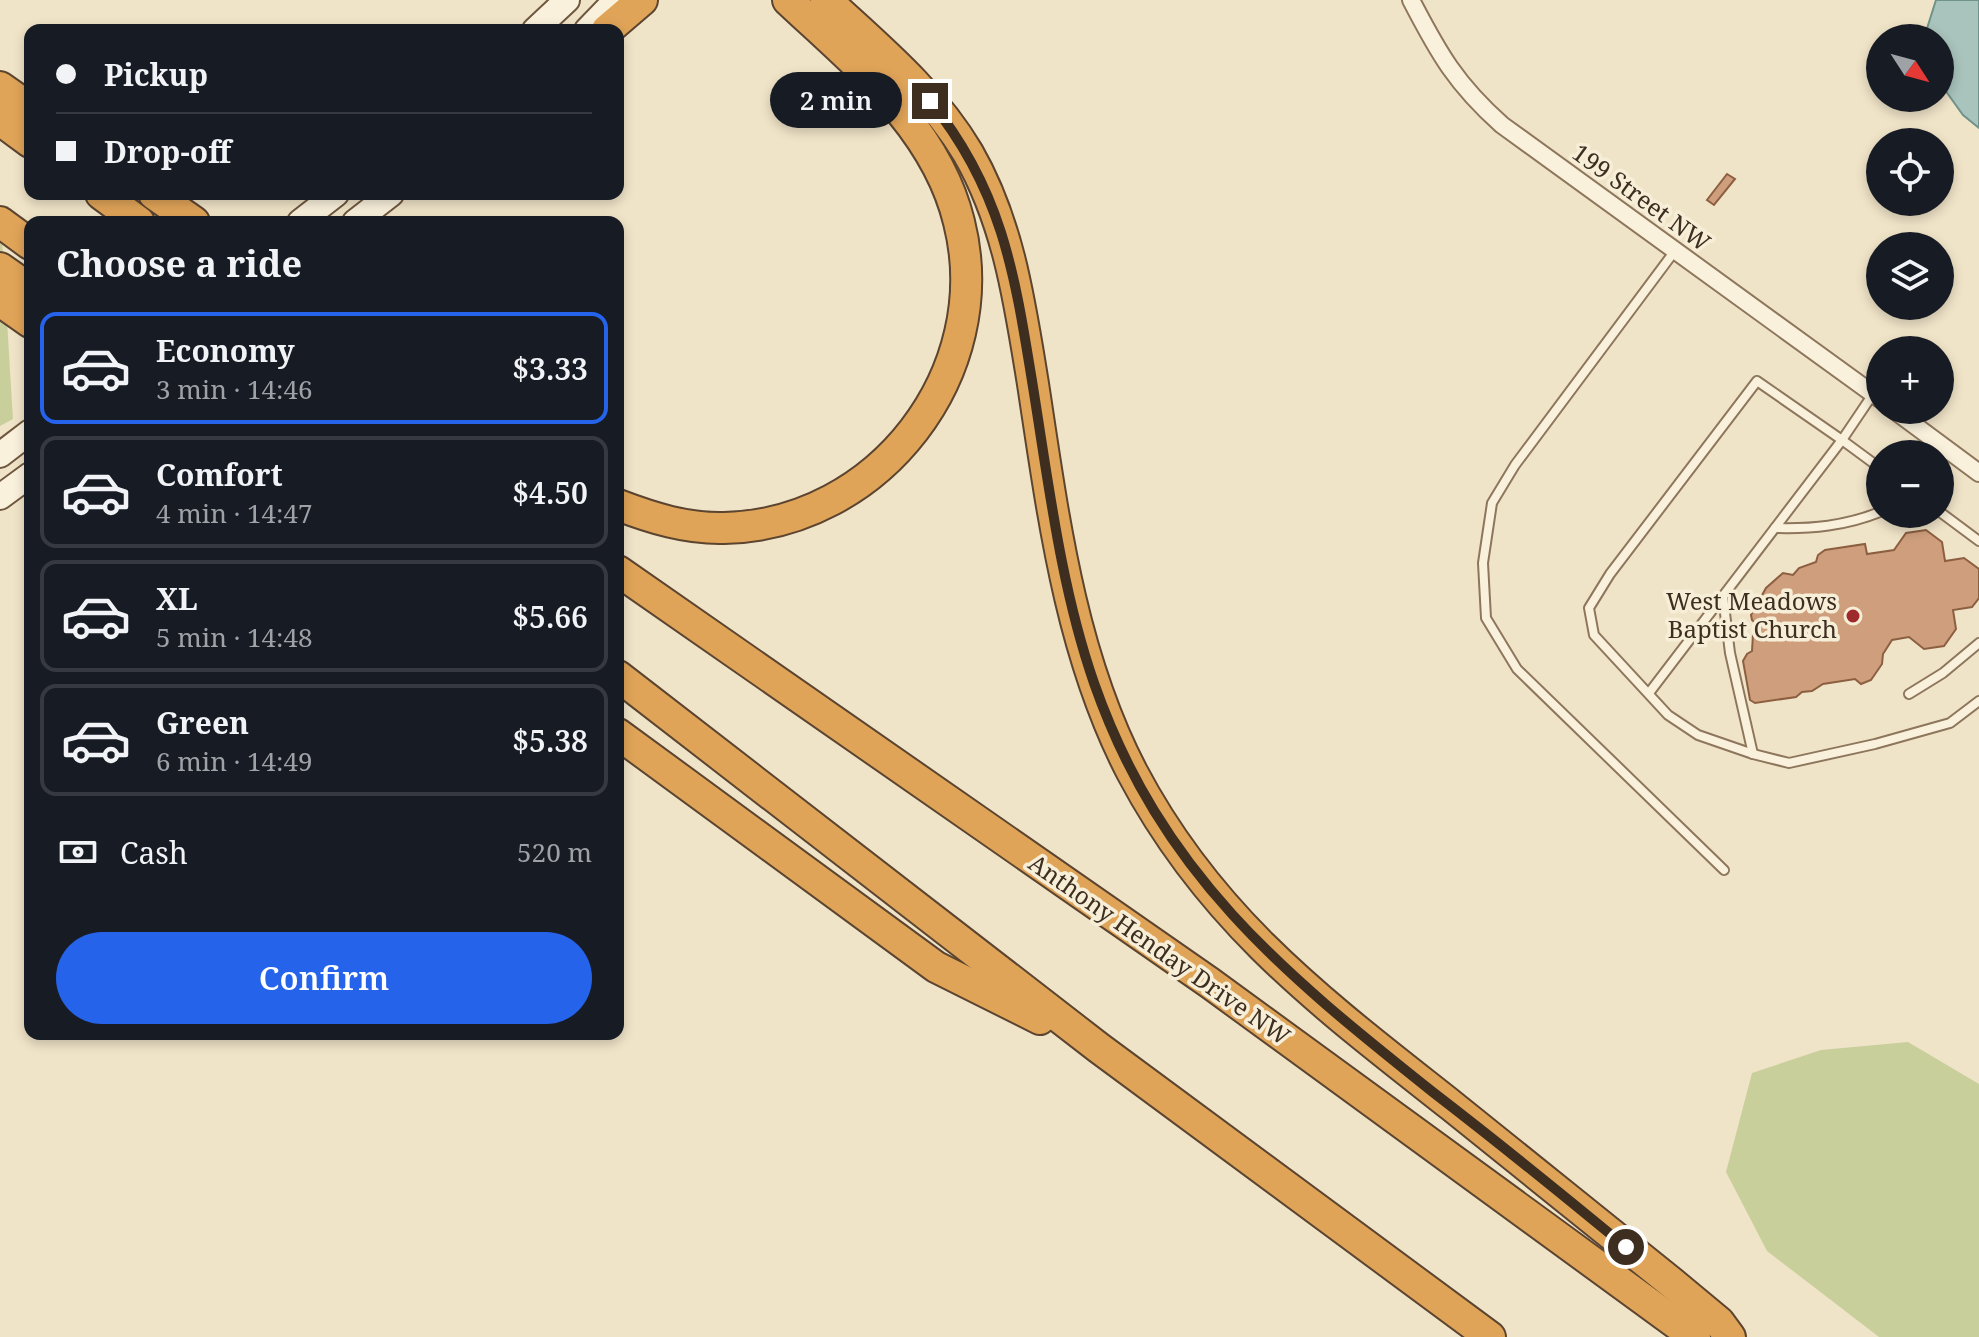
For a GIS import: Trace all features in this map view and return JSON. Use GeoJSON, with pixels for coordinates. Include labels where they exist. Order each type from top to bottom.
{"type":"FeatureCollection","features":[{"type":"Feature","properties":{"kind":"highway"},"geometry":{"type":"LineString","coordinates":[[614,24],[642,0]]}},
{"type":"Feature","properties":{"kind":"highway"},"geometry":{"type":"LineString","coordinates":[[836,0],[859,30],[913,82],[944,118],[967,151],[991,202],[1011,263],[1023,319],[1055,521],[1081,640],[1119,744],[1163,827],[1215,898],[1306,989],[1684,1293],[1719,1322],[1730,1337]]}},
{"type":"Feature","properties":{"kind":"highway"},"geometry":{"type":"LineString","coordinates":[[798,3],[859,30]]}},
{"type":"Feature","properties":{"kind":"highway"},"geometry":{"type":"LineString","coordinates":[[624,507],[668,522],[722,528],[778,521],[834,500],[879,469],[903,446],[938,397],[957,352],[967,297],[967,269],[959,221],[944,178],[922,138],[904,115],[798,3]]}},
{"type":"Feature","properties":{"kind":"highway"},"geometry":{"type":"LineString","coordinates":[[0,87],[24,104]]}},
{"type":"Feature","properties":{"kind":"highway"},"geometry":{"type":"LineString","coordinates":[[0,120],[24,138]]}},
{"type":"Feature","properties":{"kind":"highway"},"geometry":{"type":"LineString","coordinates":[[109,200],[131,216]]}},
{"type":"Feature","properties":{"kind":"highway"},"geometry":{"type":"LineString","coordinates":[[163,200],[185,216]]}},
{"type":"Feature","properties":{"kind":"highway"},"geometry":{"type":"LineString","coordinates":[[0,222],[24,240]]}},
{"type":"Feature","properties":{"kind":"highway"},"geometry":{"type":"LineString","coordinates":[[0,268],[24,285]]}},
{"type":"Feature","properties":{"kind":"highway"},"geometry":{"type":"LineString","coordinates":[[0,301],[24,318]]}},
{"type":"Feature","properties":{"kind":"highway","name":"Anthony Henday Drive NW"},"geometry":{"type":"LineString","coordinates":[[624,575],[1210,983],[1695,1337]]}},
{"type":"Feature","properties":{"kind":"highway"},"geometry":{"type":"LineString","coordinates":[[624,681],[1099,1048],[1490,1337]]}},
{"type":"Feature","properties":{"kind":"highway"},"geometry":{"type":"LineString","coordinates":[[624,738],[936,967],[1099,1048]]}},
{"type":"Feature","properties":{"kind":"main road"},"geometry":{"type":"LineString","coordinates":[[541,24],[567,0]]}},
{"type":"Feature","properties":{"kind":"main road"},"geometry":{"type":"LineString","coordinates":[[593,24],[616,0]]}},
{"type":"Feature","properties":{"kind":"main road"},"geometry":{"type":"LineString","coordinates":[[308,216],[328,200]]}},
{"type":"Feature","properties":{"kind":"main road"},"geometry":{"type":"LineString","coordinates":[[363,216],[383,200]]}},
{"type":"Feature","properties":{"kind":"main road"},"geometry":{"type":"LineString","coordinates":[[0,455],[24,437]]}},
{"type":"Feature","properties":{"kind":"main road"},"geometry":{"type":"LineString","coordinates":[[0,497],[24,479]]}},
{"type":"Feature","properties":{"kind":"street","name":"199 Street NW"},"geometry":{"type":"LineString","coordinates":[[1411,0],[1442,59],[1481,106],[1524,142],[1866,390]]}},
{"type":"Feature","properties":{"kind":"street"},"geometry":{"type":"LineString","coordinates":[[1913,424],[1979,473]]}},
{"type":"Feature","properties":{"kind":"lane"},"geometry":{"type":"LineString","coordinates":[[1674,252],[1515,465],[1492,503],[1483,563],[1486,618],[1517,669],[1724,870]]}},
{"type":"Feature","properties":{"kind":"lane"},"geometry":{"type":"LineString","coordinates":[[1866,458],[1757,381],[1610,574],[1589,608],[1594,635],[1668,715],[1698,735],[1789,763],[1950,723],[1979,701]]}},
{"type":"Feature","properties":{"kind":"lane"},"geometry":{"type":"LineString","coordinates":[[1649,693],[1866,410]]}},
{"type":"Feature","properties":{"kind":"lane"},"geometry":{"type":"LineString","coordinates":[[1775,528],[1815,529],[1866,518]]}},
{"type":"Feature","properties":{"kind":"lane"},"geometry":{"type":"LineString","coordinates":[[1954,522],[1979,541]]}},
{"type":"Feature","properties":{"kind":"lane"},"geometry":{"type":"LineString","coordinates":[[1723,597],[1730,653],[1753,754]]}},
{"type":"Feature","properties":{"kind":"lane"},"geometry":{"type":"LineString","coordinates":[[1909,694],[1943,673],[1979,643]]}},
{"type":"Feature","properties":{"kind":"green space"},"geometry":{"type":"Polygon","coordinates":[[[0,205],[13,419],[0,426],[0,205]]]}},
{"type":"Feature","properties":{"kind":"green space"},"geometry":{"type":"Polygon","coordinates":[[[1908,1042],[1979,1084],[1979,1337],[1879,1337],[1767,1251],[1726,1172],[1752,1073],[1821,1050],[1908,1042]]]}},
{"type":"Feature","properties":{"kind":"water"},"geometry":{"type":"Polygon","coordinates":[[[1936,0],[1979,0],[1979,128],[1954,102],[1954,24],[1928,24],[1936,0]]]}},
{"type":"Feature","properties":{"kind":"building"},"geometry":{"type":"Polygon","coordinates":[[[1727,174],[1735,179],[1714,205],[1707,200],[1727,174]]]}},
{"type":"Feature","properties":{"kind":"building","name":"West Meadows Baptist Church"},"geometry":{"type":"Polygon","coordinates":[[[1926,530],[1942,542],[1945,561],[1964,558],[1979,569],[1979,598],[1972,607],[1953,610],[1956,629],[1944,646],[1924,649],[1909,637],[1892,640],[1871,680],[1861,684],[1855,679],[1823,684],[1796,697],[1755,703],[1750,700],[1743,661],[1752,651],[1757,625],[1751,615],[1766,588],[1783,573],[1793,575],[1799,568],[1816,562],[1818,555],[1825,550],[1865,544],[1867,554],[1894,550],[1906,533],[1926,530]]]}},
{"type":"Feature","properties":{"kind":"place","name":"West Meadows Baptist Church"},"geometry":{"type":"Point","coordinates":[1853,616]}},
{"type":"Feature","properties":{"kind":"route"},"geometry":{"type":"LineString","coordinates":[[930,101],[957,136],[977,170],[1004,237],[1023,319],[1055,521],[1081,640],[1119,744],[1163,827],[1215,898],[1306,989],[1626,1247]]}}]}
